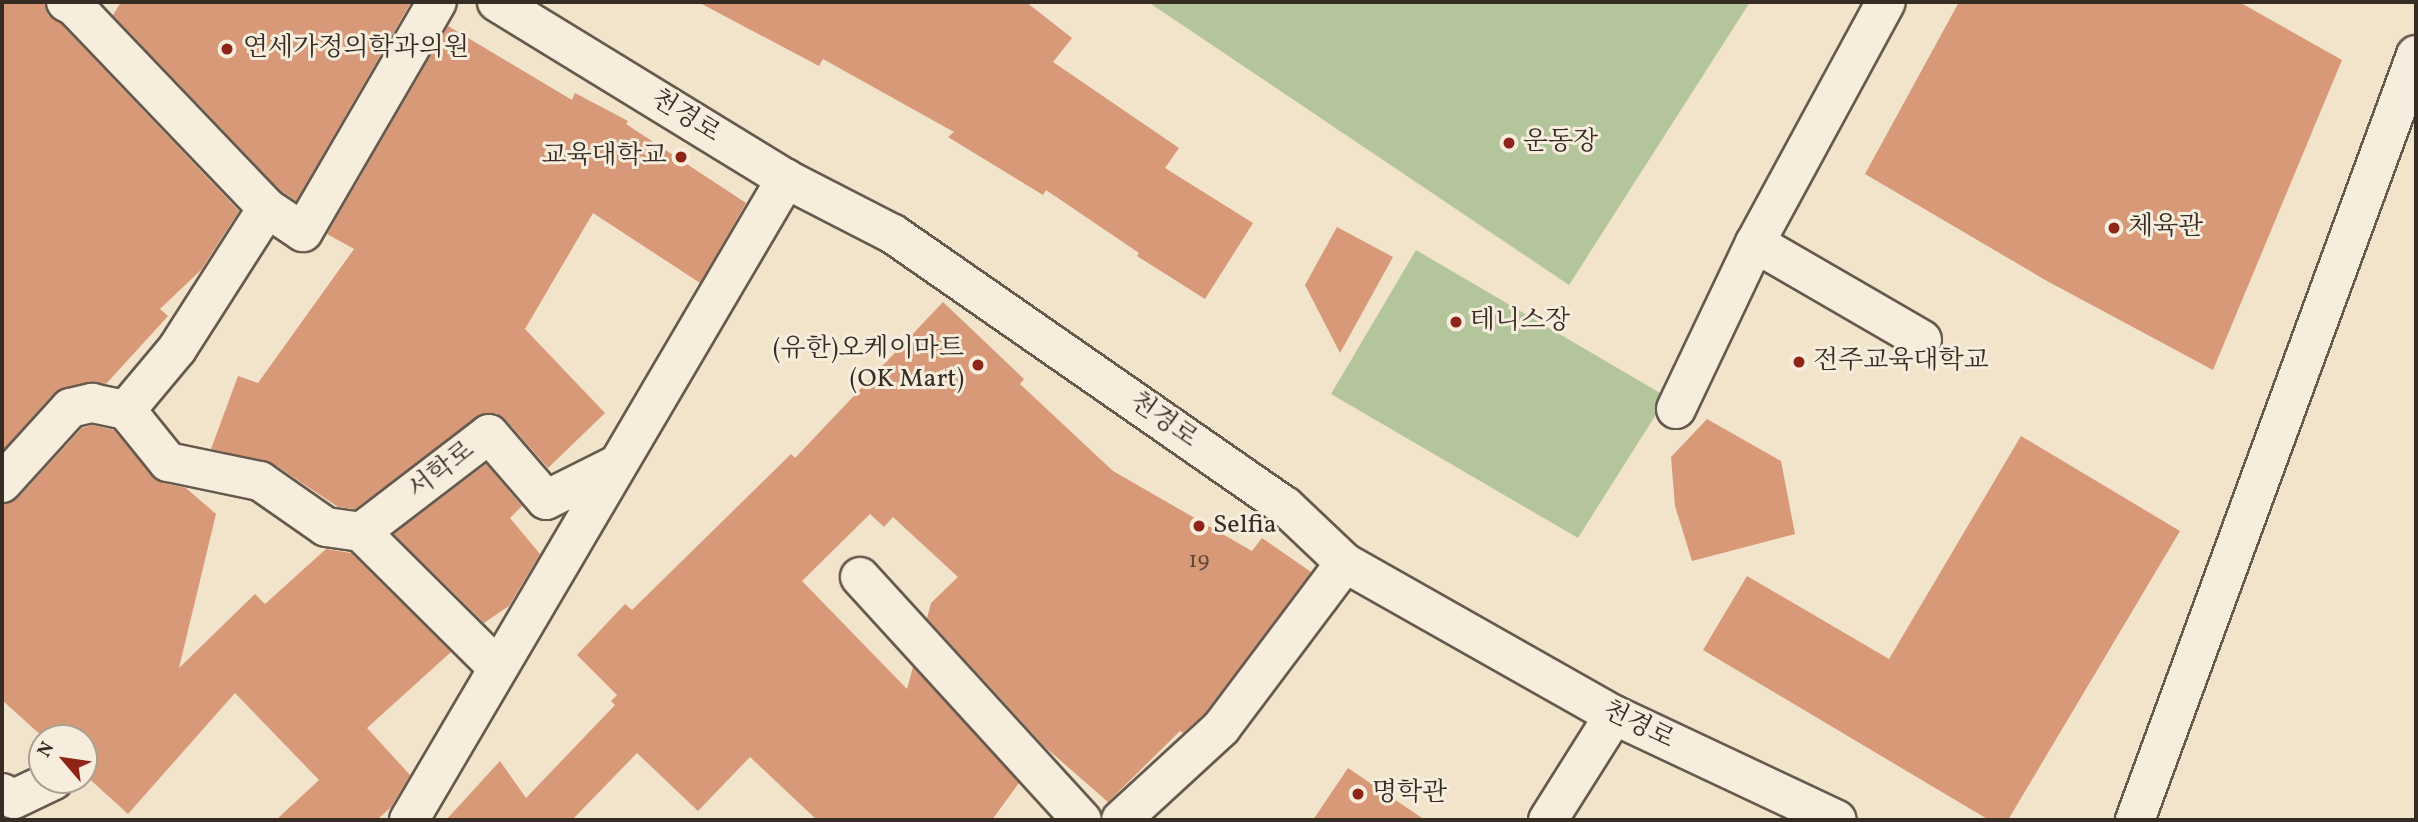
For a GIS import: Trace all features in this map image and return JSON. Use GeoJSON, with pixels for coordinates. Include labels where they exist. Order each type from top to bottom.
{"type":"FeatureCollection","features":[{"type":"Feature","properties":{"kind":"street"},"geometry":{"type":"LineString","coordinates":[[66,2],[74,6],[267,208],[303,232],[437,2]]}},
{"type":"Feature","properties":{"kind":"street","name":"천경로"},"geometry":{"type":"LineString","coordinates":[[498,2],[786,179],[905,242],[1285,506],[1345,564],[1614,715],[1837,820]]}},
{"type":"Feature","properties":{"kind":"street"},"geometry":{"type":"LineString","coordinates":[[1676,409],[1755,243],[1886,2]]}},
{"type":"Feature","properties":{"kind":"street"},"geometry":{"type":"LineString","coordinates":[[2135,820],[2416,55]]}},
{"type":"Feature","properties":{"kind":"street"},"geometry":{"type":"LineString","coordinates":[[409,820],[786,179]]}},
{"type":"Feature","properties":{"kind":"street"},"geometry":{"type":"LineString","coordinates":[[126,410],[177,349],[267,208]]}},
{"type":"Feature","properties":{"kind":"street"},"geometry":{"type":"LineString","coordinates":[[1755,243],[1922,340]]}},
{"type":"Feature","properties":{"kind":"street"},"geometry":{"type":"LineString","coordinates":[[2,483],[70,408],[92,403],[126,410],[168,461],[260,481],[326,527],[361,532],[498,668]]}},
{"type":"Feature","properties":{"kind":"street","name":"서학로"},"geometry":{"type":"LineString","coordinates":[[361,532],[489,434],[546,500],[618,464]]}},
{"type":"Feature","properties":{"kind":"street"},"geometry":{"type":"LineString","coordinates":[[1121,820],[1222,727],[1345,564]]}},
{"type":"Feature","properties":{"kind":"street"},"geometry":{"type":"LineString","coordinates":[[860,577],[1082,820]]}},
{"type":"Feature","properties":{"kind":"street"},"geometry":{"type":"LineString","coordinates":[[1548,820],[1614,715]]}},
{"type":"Feature","properties":{"kind":"street"},"geometry":{"type":"LineString","coordinates":[[2,793],[14,799],[28,792]]}},
{"type":"Feature","properties":{"kind":"green space","name":"운동장"},"geometry":{"type":"Polygon","coordinates":[[[1148,2],[1750,2],[1569,285],[1148,2]]]}},
{"type":"Feature","properties":{"kind":"green space","name":"테니스장"},"geometry":{"type":"Polygon","coordinates":[[[1416,250],[1667,397],[1578,538],[1331,394],[1416,250]]]}},
{"type":"Feature","properties":{"kind":"building"},"geometry":{"type":"Polygon","coordinates":[[[2,2],[44,2],[48,15],[61,24],[239,211],[201,270],[160,309],[168,316],[106,384],[87,382],[54,393],[2,451],[2,2]]]}},
{"type":"Feature","properties":{"kind":"building"},"geometry":{"type":"Polygon","coordinates":[[[121,2],[410,4],[296,201],[281,191],[113,15],[121,2]]]}},
{"type":"Feature","properties":{"kind":"building"},"geometry":{"type":"Polygon","coordinates":[[[698,2],[1026,2],[1072,38],[1053,62],[1179,148],[1165,168],[1253,223],[1205,299],[1137,256],[1139,253],[1046,190],[1043,195],[948,137],[954,132],[823,59],[819,66],[698,2]]]}},
{"type":"Feature","properties":{"kind":"building","name":"체육관"},"geometry":{"type":"Polygon","coordinates":[[[1959,2],[2239,2],[2342,60],[2213,370],[2047,281],[1865,174],[1959,2]]]}},
{"type":"Feature","properties":{"kind":"building"},"geometry":{"type":"Polygon","coordinates":[[[448,26],[572,100],[575,93],[628,121],[626,124],[746,203],[700,283],[593,213],[525,329],[605,413],[548,468],[506,420],[496,413],[485,413],[355,509],[338,507],[272,463],[211,449],[238,376],[258,383],[354,249],[327,234],[448,26]]]}},
{"type":"Feature","properties":{"kind":"building"},"geometry":{"type":"Polygon","coordinates":[[[1337,227],[1393,257],[1340,353],[1305,285],[1337,227]]]}},
{"type":"Feature","properties":{"kind":"building"},"geometry":{"type":"Polygon","coordinates":[[[943,302],[1024,379],[1020,384],[1113,471],[1252,551],[1262,538],[1311,572],[1205,713],[1183,733],[1180,731],[1108,802],[1045,747],[927,618],[931,603],[958,577],[893,517],[884,527],[870,514],[802,581],[907,689],[913,667],[1019,783],[992,820],[817,820],[750,757],[698,811],[637,753],[572,820],[446,820],[500,761],[526,798],[615,705],[611,701],[617,695],[577,655],[625,604],[632,610],[791,454],[795,458],[943,302]]]}},
{"type":"Feature","properties":{"kind":"building"},"geometry":{"type":"Polygon","coordinates":[[[1707,419],[1781,461],[1795,534],[1692,561],[1675,506],[1671,457],[1707,419]]]}},
{"type":"Feature","properties":{"kind":"building"},"geometry":{"type":"Polygon","coordinates":[[[92,425],[114,430],[152,476],[164,483],[186,488],[216,514],[179,668],[255,594],[265,604],[326,549],[351,553],[451,652],[367,728],[410,775],[391,807],[377,820],[276,820],[319,780],[235,693],[128,814],[98,787],[98,724],[29,724],[2,700],[2,504],[18,498],[82,428],[92,425]]]}},
{"type":"Feature","properties":{"kind":"building"},"geometry":{"type":"Polygon","coordinates":[[[2021,436],[2180,531],[2008,820],[1989,820],[1703,650],[1747,576],[1889,659],[2021,436]]]}},
{"type":"Feature","properties":{"kind":"building"},"geometry":{"type":"Polygon","coordinates":[[[486,464],[522,506],[510,518],[540,554],[509,606],[484,623],[394,534],[486,464]]]}},
{"type":"Feature","properties":{"kind":"building","name":"명학관"},"geometry":{"type":"Polygon","coordinates":[[[1348,768],[1425,820],[1313,820],[1348,768]]]}},
{"type":"Feature","properties":{"kind":"place","name":"연세가정의학과의원"},"geometry":{"type":"Point","coordinates":[227,49]}},
{"type":"Feature","properties":{"kind":"place","name":"운동장"},"geometry":{"type":"Point","coordinates":[1509,143]}},
{"type":"Feature","properties":{"kind":"place","name":"교육대학교"},"geometry":{"type":"Point","coordinates":[681,157]}},
{"type":"Feature","properties":{"kind":"place","name":"체육관"},"geometry":{"type":"Point","coordinates":[2114,228]}},
{"type":"Feature","properties":{"kind":"place","name":"테니스장"},"geometry":{"type":"Point","coordinates":[1456,322]}},
{"type":"Feature","properties":{"kind":"place","name":"전주교육대학교"},"geometry":{"type":"Point","coordinates":[1799,362]}},
{"type":"Feature","properties":{"kind":"place","name":"(유한)오케이마트 (OK Mart)"},"geometry":{"type":"Point","coordinates":[978,365]}},
{"type":"Feature","properties":{"kind":"place","name":"Selfia"},"geometry":{"type":"Point","coordinates":[1199,526]}},
{"type":"Feature","properties":{"kind":"place","name":"명학관"},"geometry":{"type":"Point","coordinates":[1358,794]}}]}
